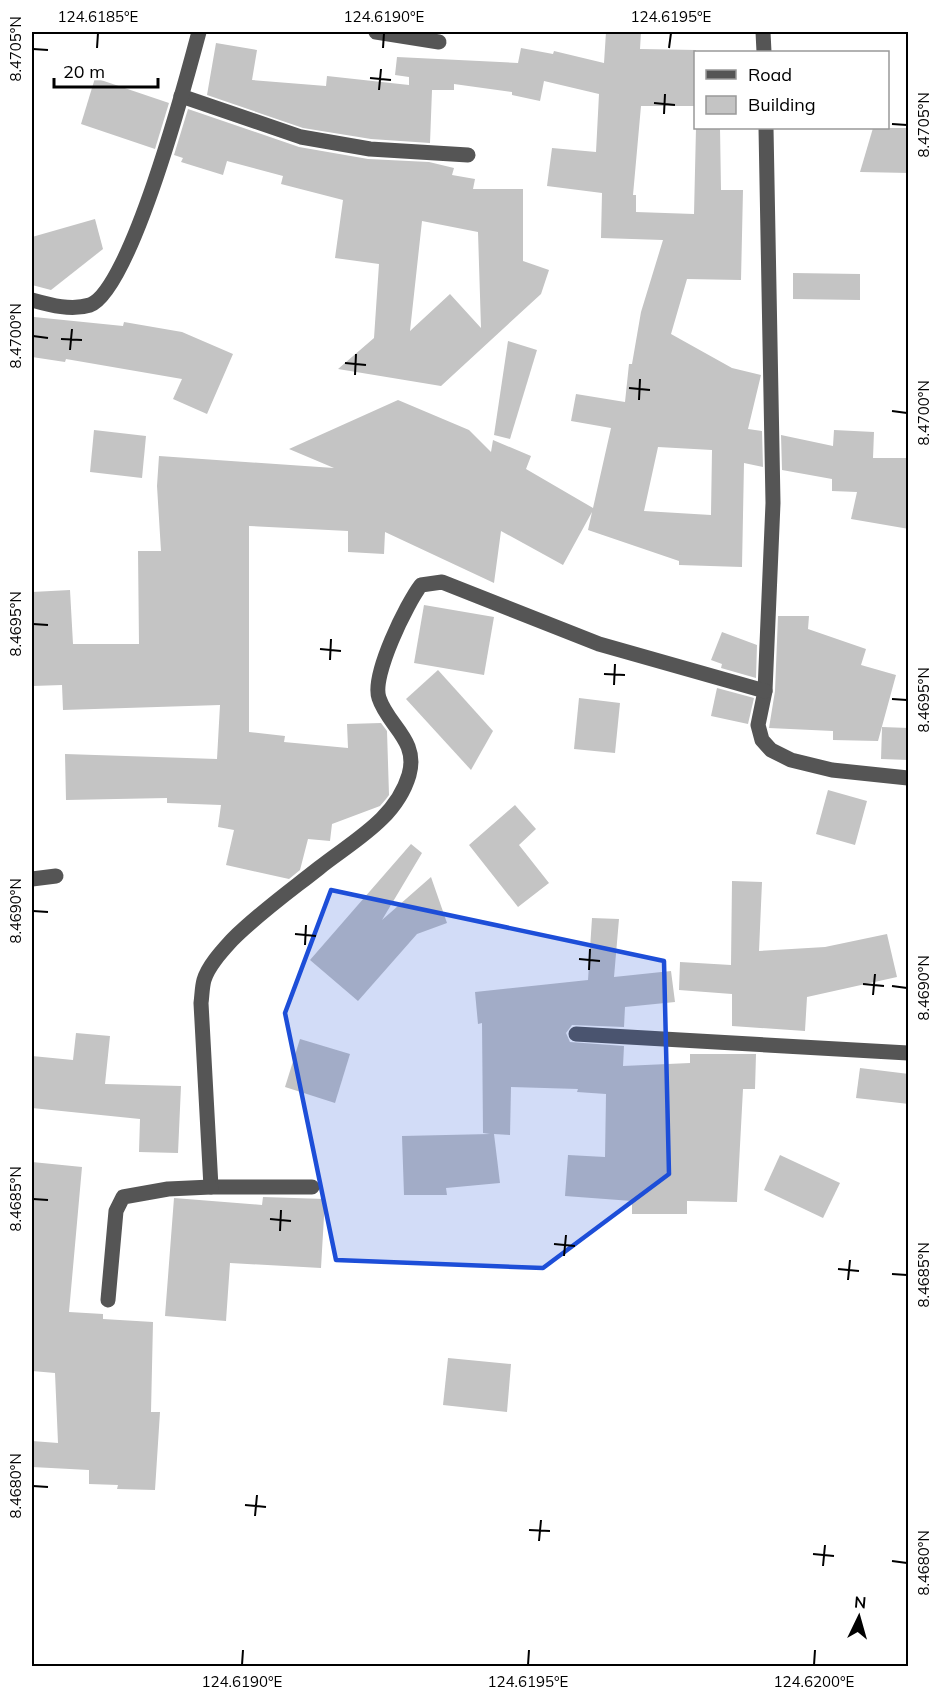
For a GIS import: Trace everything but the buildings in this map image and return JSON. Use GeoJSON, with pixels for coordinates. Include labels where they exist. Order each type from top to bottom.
{"type":"FeatureCollection","features":[{"type":"Feature","properties":{"kind":"street"},"geometry":{"type":"LineString","coordinates":[[32,300],[65,308],[91,304],[103,295],[140,226],[199,32]]}},
{"type":"Feature","properties":{"kind":"street"},"geometry":{"type":"LineString","coordinates":[[376,32],[439,42]]}},
{"type":"Feature","properties":{"kind":"street"},"geometry":{"type":"LineString","coordinates":[[763,32],[764,51]]}},
{"type":"Feature","properties":{"kind":"street"},"geometry":{"type":"LineString","coordinates":[[181,96],[302,137],[370,149],[468,155]]}},
{"type":"Feature","properties":{"kind":"street"},"geometry":{"type":"LineString","coordinates":[[766,129],[773,503],[765,691],[758,724],[762,740],[771,750],[791,760],[832,770],[909,778]]}},
{"type":"Feature","properties":{"kind":"street"},"geometry":{"type":"LineString","coordinates":[[211,1187],[201,1003],[204,979],[220,952],[256,916],[383,819],[399,798],[410,774],[411,756],[407,739],[378,698],[378,682],[382,664],[421,585],[442,582],[599,645],[765,691]]}},
{"type":"Feature","properties":{"kind":"street"},"geometry":{"type":"LineString","coordinates":[[32,879],[56,876]]}},
{"type":"Feature","properties":{"kind":"street"},"geometry":{"type":"LineString","coordinates":[[576,1034],[678,1038],[909,1053]]}},
{"type":"Feature","properties":{"kind":"street"},"geometry":{"type":"LineString","coordinates":[[108,1300],[117,1211],[123,1197],[168,1189],[312,1187]]}},
{"type":"Feature","properties":{"kind":"highlighted area"},"geometry":{"type":"Polygon","coordinates":[[[331,890],[664,961],[669,1174],[543,1268],[336,1260],[285,1013],[331,890]]]}}]}
